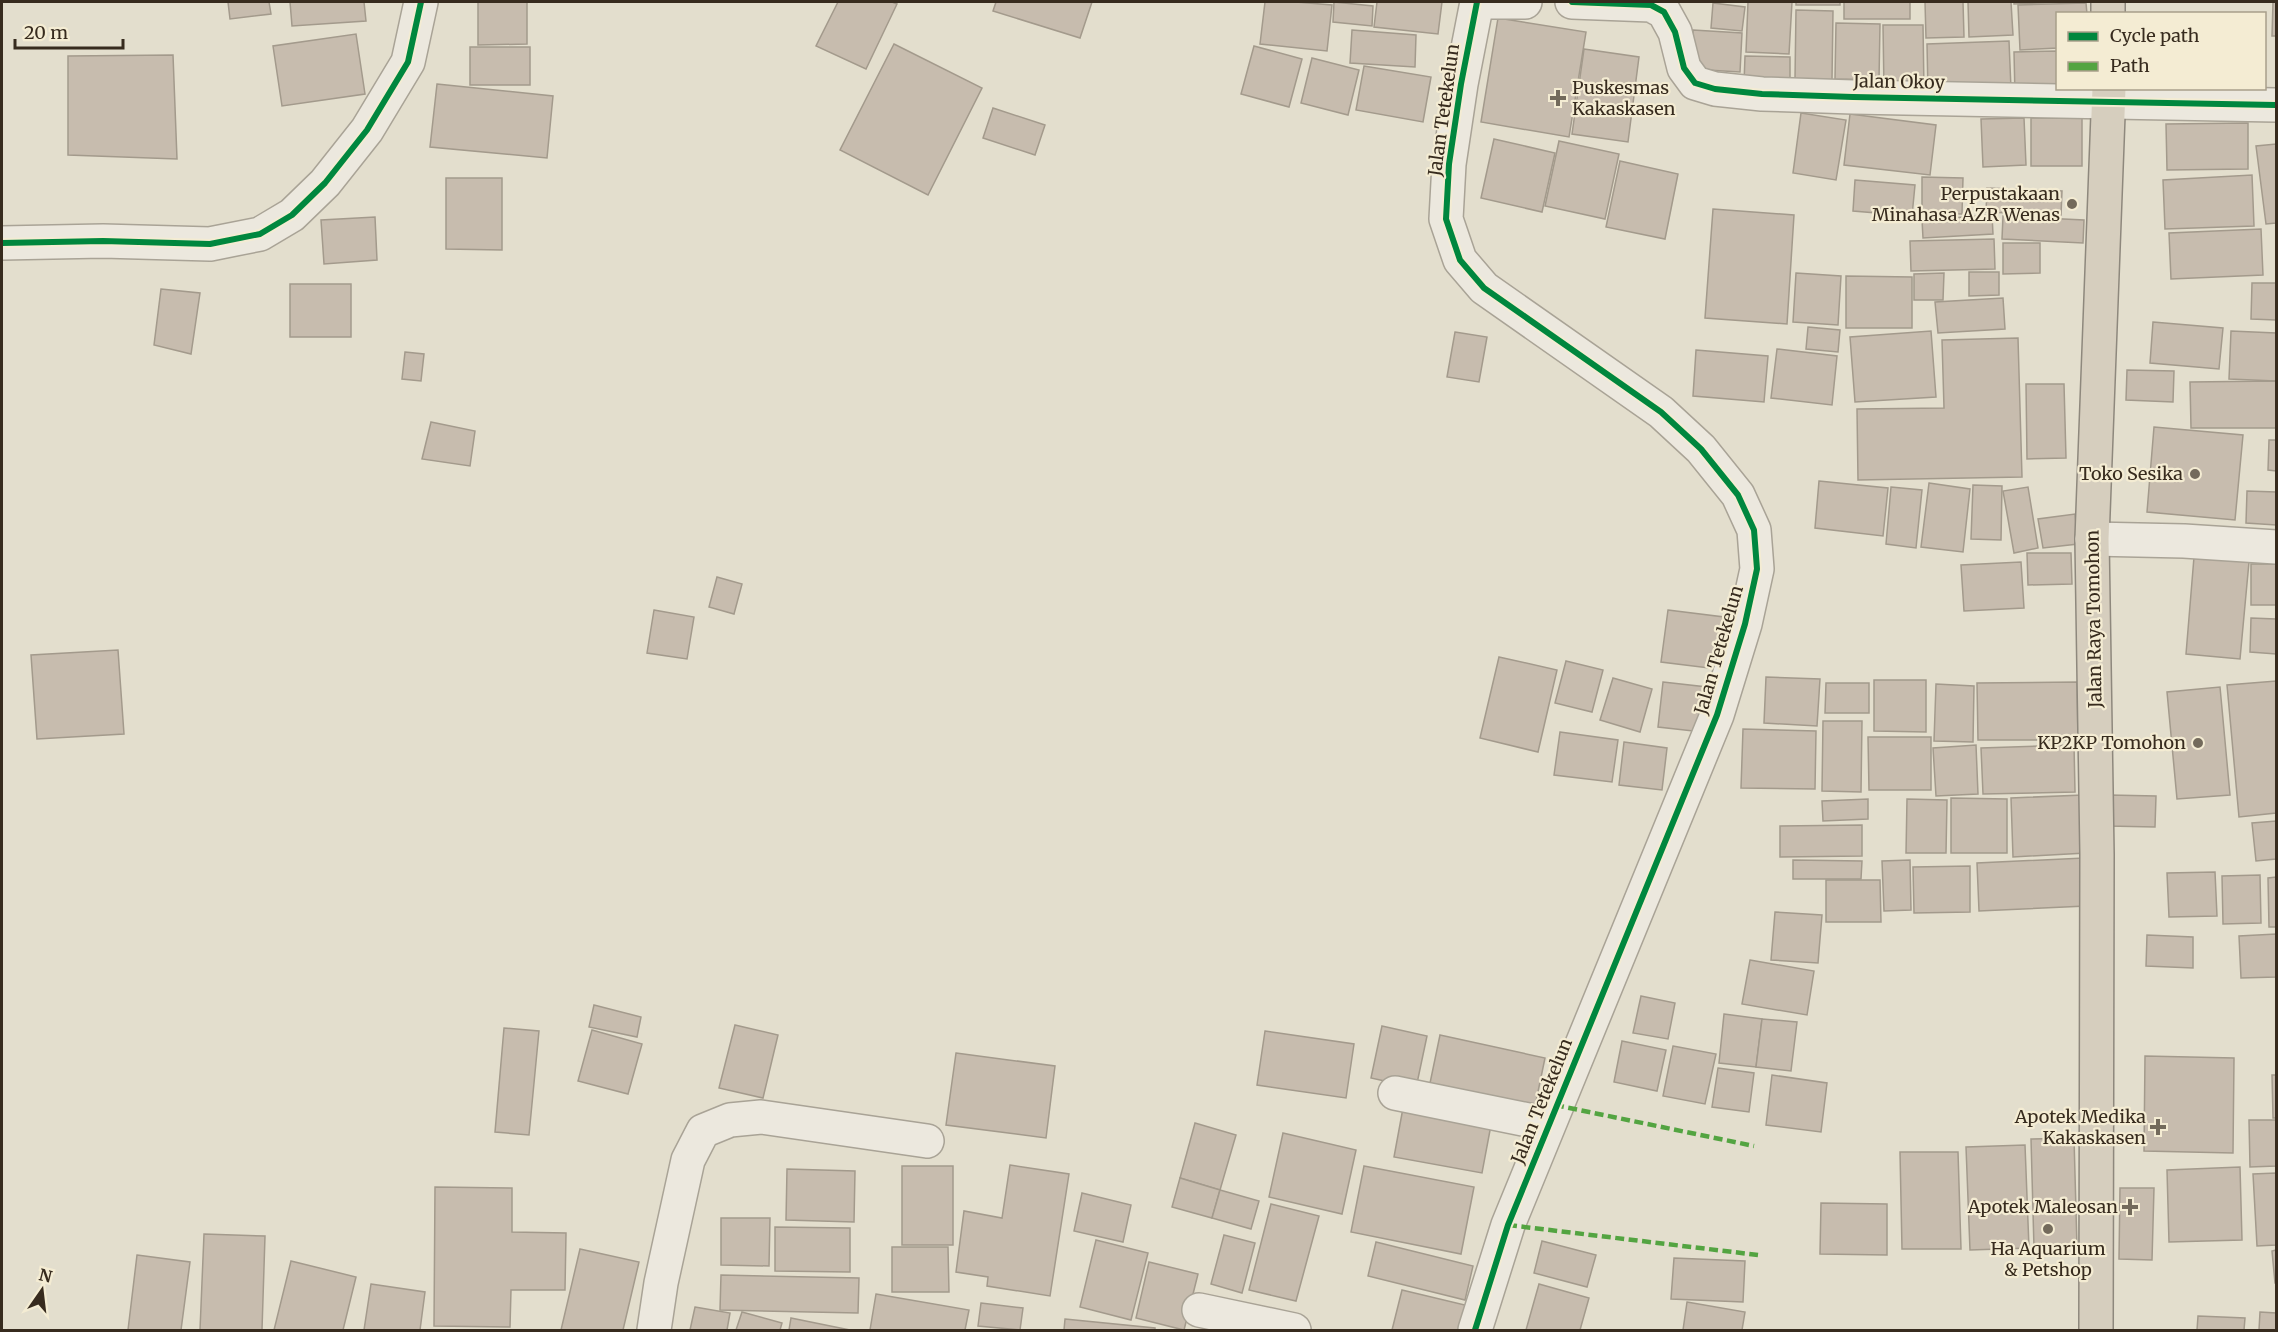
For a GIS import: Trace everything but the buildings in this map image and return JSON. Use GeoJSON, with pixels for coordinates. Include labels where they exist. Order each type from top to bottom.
{"type":"FeatureCollection","features":[{"type":"Feature","properties":{"kind":"highway","name":"Jalan Raya Tomohon"},"geometry":{"type":"LineString","coordinates":[[2096,1330],[2097,877],[2092,539],[2109,94]]}},
{"type":"Feature","properties":{"kind":"street"},"geometry":{"type":"LineString","coordinates":[[2,243],[103,241],[210,244],[260,234],[292,215],[325,183],[367,130],[408,62],[421,2]]}},
{"type":"Feature","properties":{"kind":"street"},"geometry":{"type":"LineString","coordinates":[[1477,2],[1525,2]]}},
{"type":"Feature","properties":{"kind":"street","name":"Jalan Tetekelun"},"geometry":{"type":"LineString","coordinates":[[1475,1330],[1508,1225],[1717,715],[1745,624],[1757,569],[1754,530],[1738,495],[1701,449],[1661,412],[1484,288],[1460,260],[1446,219],[1449,164],[1461,84],[1477,2]]}},
{"type":"Feature","properties":{"kind":"street","name":"Jalan Okoy"},"geometry":{"type":"LineString","coordinates":[[1572,2],[1651,5],[1664,12],[1675,32],[1684,68],[1695,82],[1715,89],[1762,94],[1830,96],[2109,94],[2277,105]]}},
{"type":"Feature","properties":{"kind":"street"},"geometry":{"type":"LineString","coordinates":[[2092,539],[2184,541],[2277,547]]}},
{"type":"Feature","properties":{"kind":"street"},"geometry":{"type":"LineString","coordinates":[[1395,1093],[1548,1124]]}},
{"type":"Feature","properties":{"kind":"street"},"geometry":{"type":"LineString","coordinates":[[654,1330],[661,1283],[688,1160],[703,1131],[730,1120],[761,1117],[927,1141]]}},
{"type":"Feature","properties":{"kind":"street"},"geometry":{"type":"LineString","coordinates":[[1199,1310],[1294,1330]]}},
{"type":"Feature","properties":{"kind":"marked path"},"geometry":{"type":"LineString","coordinates":[[1555,1105],[1754,1146]]}},
{"type":"Feature","properties":{"kind":"marked path"},"geometry":{"type":"LineString","coordinates":[[1508,1225],[1758,1255]]}},
{"type":"Feature","properties":{"kind":"cycle path"},"geometry":{"type":"LineString","coordinates":[[2,243],[103,241],[210,244],[260,234],[292,215],[325,183],[367,130],[408,62],[421,2]]}},
{"type":"Feature","properties":{"kind":"cycle path"},"geometry":{"type":"LineString","coordinates":[[1475,1330],[1508,1225],[1717,715],[1745,624],[1757,569],[1754,530],[1738,495],[1701,449],[1661,412],[1484,288],[1460,260],[1446,219],[1449,164],[1461,84],[1477,2]]}},
{"type":"Feature","properties":{"kind":"cycle path"},"geometry":{"type":"LineString","coordinates":[[1572,2],[1651,5],[1664,12],[1675,32],[1684,68],[1695,83],[1715,89],[1762,94],[1853,97],[2276,105]]}},
{"type":"Feature","properties":{"kind":"place","name":"Puskesmas Kakaskasen"},"geometry":{"type":"Point","coordinates":[1558,98]}},
{"type":"Feature","properties":{"kind":"place","name":"Perpustakaan Minahasa AZR Wenas"},"geometry":{"type":"Point","coordinates":[2072,204]}},
{"type":"Feature","properties":{"kind":"place","name":"Toko Sesika"},"geometry":{"type":"Point","coordinates":[2195,474]}},
{"type":"Feature","properties":{"kind":"place","name":"KP2KP Tomohon"},"geometry":{"type":"Point","coordinates":[2198,743]}},
{"type":"Feature","properties":{"kind":"place","name":"Apotek Medika Kakaskasen"},"geometry":{"type":"Point","coordinates":[2158,1127]}},
{"type":"Feature","properties":{"kind":"place","name":"Apotek Maleosan"},"geometry":{"type":"Point","coordinates":[2130,1207]}},
{"type":"Feature","properties":{"kind":"place","name":"Ha Aquarium & Petshop"},"geometry":{"type":"Point","coordinates":[2048,1229]}}]}
